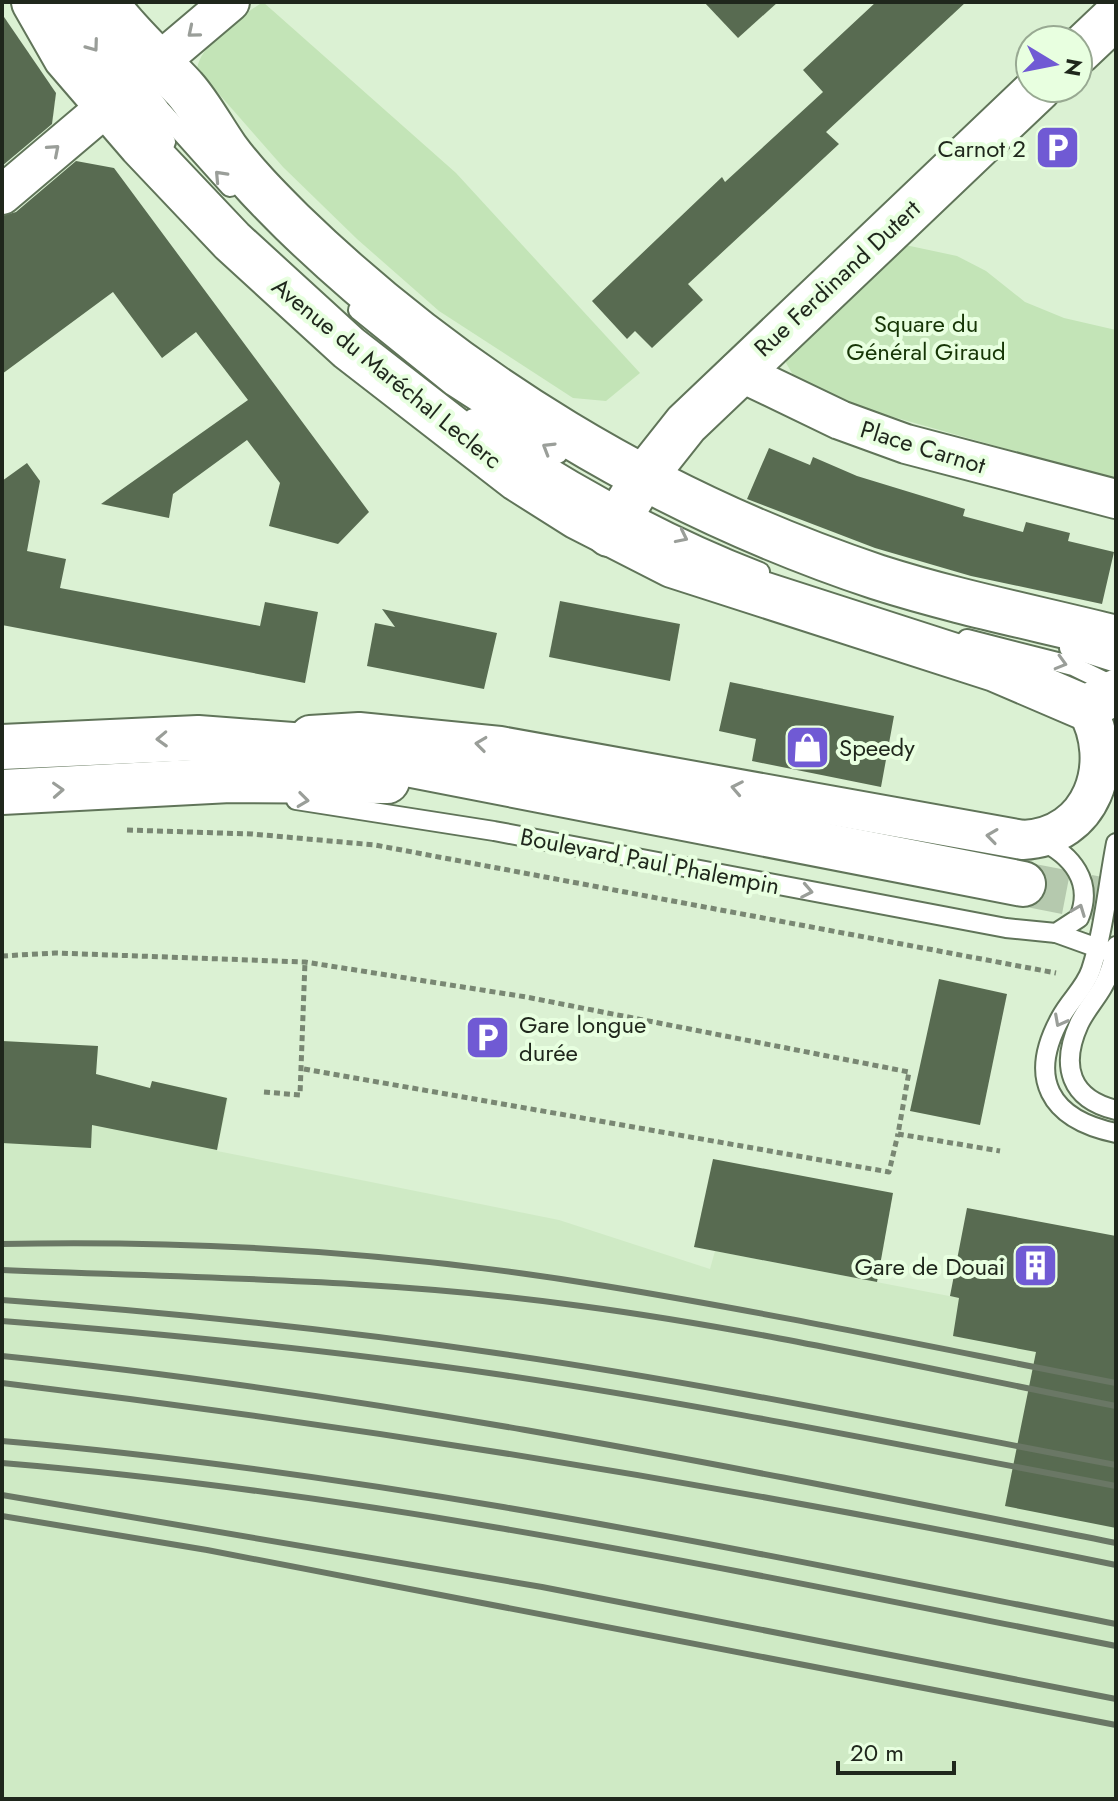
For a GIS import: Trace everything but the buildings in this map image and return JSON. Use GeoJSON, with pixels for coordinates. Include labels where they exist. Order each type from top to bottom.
{"type":"FeatureCollection","features":[{"type":"Feature","properties":{"kind":"street","name":"Avenue du Maréchal Leclerc"},"geometry":{"type":"LineString","coordinates":[[34,2],[56,44],[131,84],[183,87],[228,152],[264,193],[384,303],[521,407],[716,582],[995,669],[1106,696]]}},
{"type":"Feature","properties":{"kind":"street","name":"Avenue du Maréchal Leclerc"},"geometry":{"type":"LineString","coordinates":[[105,2],[131,84],[232,241],[349,348],[518,479],[736,524],[878,577],[1116,638]]}},
{"type":"Feature","properties":{"kind":"street"},"geometry":{"type":"LineString","coordinates":[[2,195],[230,2]]}},
{"type":"Feature","properties":{"kind":"street"},"geometry":{"type":"LineString","coordinates":[[1094,37],[1116,16]]}},
{"type":"Feature","properties":{"kind":"street","name":"Rue Ferdinand Dutert"},"geometry":{"type":"LineString","coordinates":[[627,503],[686,424],[738,371],[1022,104]]}},
{"type":"Feature","properties":{"kind":"street","name":"Place Carnot"},"geometry":{"type":"LineString","coordinates":[[738,371],[804,405],[894,440],[1116,499]]}},
{"type":"Feature","properties":{"kind":"street","name":"Boulevard Paul Phalempin"},"geometry":{"type":"LineString","coordinates":[[2,747],[125,740],[240,740],[359,732],[500,746],[975,834],[1038,839],[1067,829],[1079,820],[1105,779],[1102,728],[1106,696]]}},
{"type":"Feature","properties":{"kind":"street","name":"Boulevard Paul Phalempin"},"geometry":{"type":"LineString","coordinates":[[240,740],[366,754],[516,788],[1023,884]]}},
{"type":"Feature","properties":{"kind":"street","name":"Boulevard Paul Phalempin"},"geometry":{"type":"LineString","coordinates":[[2,792],[291,779],[516,788]]}},
{"type":"Feature","properties":{"kind":"lane"},"geometry":{"type":"LineString","coordinates":[[61,2],[131,84],[244,200]]}},
{"type":"Feature","properties":{"kind":"lane"},"geometry":{"type":"LineString","coordinates":[[80,2],[131,84]]}},
{"type":"Feature","properties":{"kind":"lane"},"geometry":{"type":"LineString","coordinates":[[349,302],[452,386],[627,503],[770,559]]}},
{"type":"Feature","properties":{"kind":"lane"},"geometry":{"type":"LineString","coordinates":[[963,622],[1116,663]]}},
{"type":"Feature","properties":{"kind":"lane","name":"Boulevard Paul Phalempin"},"geometry":{"type":"LineString","coordinates":[[114,787],[337,805],[1006,928],[1056,933],[1079,918],[1084,890],[1071,861],[1038,839]]}},
{"type":"Feature","properties":{"kind":"lane"},"geometry":{"type":"LineString","coordinates":[[1116,843],[1087,979],[1053,1034],[1046,1081],[1054,1101],[1070,1116],[1091,1127],[1116,1133]]}},
{"type":"Feature","properties":{"kind":"lane"},"geometry":{"type":"LineString","coordinates":[[1056,933],[1115,952],[1102,989],[1076,1032],[1071,1069],[1077,1089],[1085,1098],[1116,1110]]}},
{"type":"Feature","properties":{"kind":"path"},"geometry":{"type":"LineString","coordinates":[[125,830],[252,834],[375,845],[1087,979]]}},
{"type":"Feature","properties":{"kind":"path"},"geometry":{"type":"LineString","coordinates":[[2,956],[55,953],[305,962],[526,997],[909,1072],[889,1172],[304,1069]]}},
{"type":"Feature","properties":{"kind":"path"},"geometry":{"type":"LineString","coordinates":[[264,1092],[300,1095],[304,1069],[305,962]]}},
{"type":"Feature","properties":{"kind":"path"},"geometry":{"type":"LineString","coordinates":[[898,1134],[1000,1151]]}},
{"type":"Feature","properties":{"kind":"shaded area"},"geometry":{"type":"Polygon","coordinates":[[[2,1041],[98,1046],[96,1075],[150,1088],[152,1081],[228,1098],[217,1151],[559,1220],[710,1269],[715,1251],[1116,1328],[1116,1799],[2,1799],[2,1041]]]}},
{"type":"Feature","properties":{"kind":"green space"},"geometry":{"type":"Polygon","coordinates":[[[263,2],[456,173],[640,373],[606,401],[573,398],[439,311],[357,239],[283,167],[197,69],[200,59],[214,40],[263,2]]]}},
{"type":"Feature","properties":{"kind":"green space","name":"Square du Général Giraud"},"geometry":{"type":"Polygon","coordinates":[[[896,243],[957,256],[986,271],[1025,302],[1064,318],[1116,330],[1116,480],[844,403],[799,385],[786,363],[788,349],[896,243]]]}},
{"type":"Feature","properties":{"kind":"tunnel"},"geometry":{"type":"LineString","coordinates":[[1023,884],[1116,902]]}},
{"type":"Feature","properties":{"kind":"railway"},"geometry":{"type":"LineString","coordinates":[[2,1244],[228,1247],[455,1265],[669,1297],[1116,1383]]}},
{"type":"Feature","properties":{"kind":"railway"},"geometry":{"type":"LineString","coordinates":[[2,1270],[292,1281],[509,1297],[716,1327],[1116,1406]]}},
{"type":"Feature","properties":{"kind":"railway"},"geometry":{"type":"LineString","coordinates":[[2,1300],[249,1322],[496,1353],[729,1391],[1116,1465]]}},
{"type":"Feature","properties":{"kind":"railway"},"geometry":{"type":"LineString","coordinates":[[2,1321],[249,1343],[496,1374],[729,1413],[1116,1486]]}},
{"type":"Feature","properties":{"kind":"railway"},"geometry":{"type":"LineString","coordinates":[[2,1356],[282,1391],[561,1436],[1116,1543]]}},
{"type":"Feature","properties":{"kind":"railway"},"geometry":{"type":"LineString","coordinates":[[2,1383],[282,1420],[561,1462],[839,1511],[1116,1565]]}},
{"type":"Feature","properties":{"kind":"railway"},"geometry":{"type":"LineString","coordinates":[[2,1441],[143,1455],[422,1494],[700,1542],[1116,1624]]}},
{"type":"Feature","properties":{"kind":"railway"},"geometry":{"type":"LineString","coordinates":[[2,1463],[283,1494],[422,1515],[700,1564],[1116,1646]]}},
{"type":"Feature","properties":{"kind":"railway"},"geometry":{"type":"LineString","coordinates":[[2,1495],[542,1587],[1116,1699]]}},
{"type":"Feature","properties":{"kind":"railway"},"geometry":{"type":"LineString","coordinates":[[2,1516],[207,1550],[1116,1725]]}},
{"type":"Feature","properties":{"kind":"place","name":"Carnot 2"},"geometry":{"type":"Point","coordinates":[1057,148]}},
{"type":"Feature","properties":{"kind":"place","name":"Speedy"},"geometry":{"type":"Point","coordinates":[808,747]}},
{"type":"Feature","properties":{"kind":"place","name":"Gare longue durée"},"geometry":{"type":"Point","coordinates":[488,1038]}},
{"type":"Feature","properties":{"kind":"place","name":"Gare de Douai"},"geometry":{"type":"Point","coordinates":[1036,1266]}}]}
